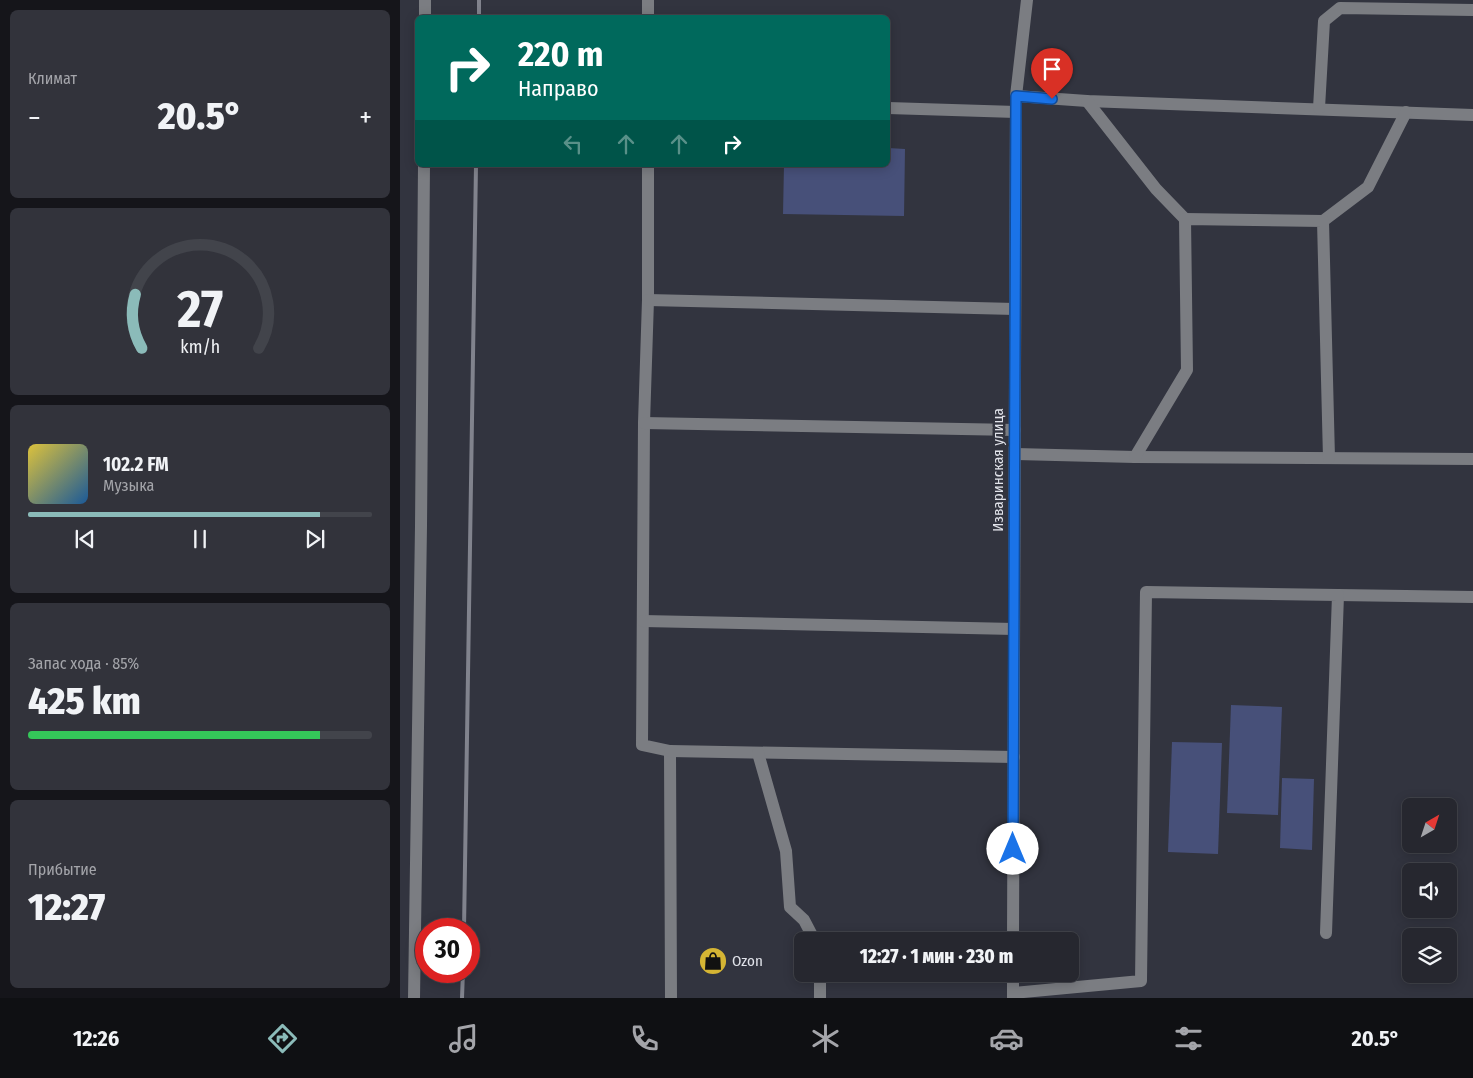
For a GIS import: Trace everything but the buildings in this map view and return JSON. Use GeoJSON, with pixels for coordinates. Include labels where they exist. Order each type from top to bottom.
{"type":"FeatureCollection","features":[{"type":"Feature","properties":{"kind":"street"},"geometry":{"type":"LineString","coordinates":[[425,0],[425,15]]}},
{"type":"Feature","properties":{"kind":"street"},"geometry":{"type":"LineString","coordinates":[[648,0],[648,15]]}},
{"type":"Feature","properties":{"kind":"street","name":"Изваринская улица"},"geometry":{"type":"LineString","coordinates":[[1013,932],[1016,96],[1027,0]]}},
{"type":"Feature","properties":{"kind":"street"},"geometry":{"type":"LineString","coordinates":[[1319,108],[1324,21],[1340,8],[1473,10]]}},
{"type":"Feature","properties":{"kind":"street"},"geometry":{"type":"LineString","coordinates":[[1016,96],[1088,101],[1473,115]]}},
{"type":"Feature","properties":{"kind":"street"},"geometry":{"type":"LineString","coordinates":[[1088,101],[1156,189],[1185,219],[1187,370],[1135,456]]}},
{"type":"Feature","properties":{"kind":"street"},"geometry":{"type":"LineString","coordinates":[[890,108],[1016,112]]}},
{"type":"Feature","properties":{"kind":"street"},"geometry":{"type":"LineString","coordinates":[[1185,219],[1323,221],[1368,187],[1406,112]]}},
{"type":"Feature","properties":{"kind":"street"},"geometry":{"type":"LineString","coordinates":[[414,998],[422,516],[424,167]]}},
{"type":"Feature","properties":{"kind":"street"},"geometry":{"type":"LineString","coordinates":[[648,167],[642,745],[670,751],[1014,757]]}},
{"type":"Feature","properties":{"kind":"street"},"geometry":{"type":"LineString","coordinates":[[1323,221],[1328,458]]}},
{"type":"Feature","properties":{"kind":"street"},"geometry":{"type":"LineString","coordinates":[[648,300],[1016,309]]}},
{"type":"Feature","properties":{"kind":"street"},"geometry":{"type":"LineString","coordinates":[[644,423],[1015,430]]}},
{"type":"Feature","properties":{"kind":"street"},"geometry":{"type":"LineString","coordinates":[[1015,454],[1473,459]]}},
{"type":"Feature","properties":{"kind":"street"},"geometry":{"type":"LineString","coordinates":[[1013,982],[1013,996],[1141,981],[1146,592],[1473,597]]}},
{"type":"Feature","properties":{"kind":"street"},"geometry":{"type":"LineString","coordinates":[[1326,933],[1338,595]]}},
{"type":"Feature","properties":{"kind":"street"},"geometry":{"type":"LineString","coordinates":[[643,621],[1014,629]]}},
{"type":"Feature","properties":{"kind":"street"},"geometry":{"type":"LineString","coordinates":[[670,751],[671,998]]}},
{"type":"Feature","properties":{"kind":"street"},"geometry":{"type":"LineString","coordinates":[[758,753],[786,851],[790,907],[804,920],[810,932]]}},
{"type":"Feature","properties":{"kind":"street"},"geometry":{"type":"LineString","coordinates":[[820,982],[820,998]]}},
{"type":"Feature","properties":{"kind":"shaded area"},"geometry":{"type":"Polygon","coordinates":[[[890,148],[905,149],[904,216],[783,214],[784,167],[890,167],[890,148]]]}},
{"type":"Feature","properties":{"kind":"shaded area"},"geometry":{"type":"Polygon","coordinates":[[[1231,705],[1282,707],[1278,815],[1227,813],[1231,705]]]}},
{"type":"Feature","properties":{"kind":"shaded area"},"geometry":{"type":"Polygon","coordinates":[[[1172,742],[1222,743],[1218,854],[1168,852],[1172,742]]]}},
{"type":"Feature","properties":{"kind":"shaded area"},"geometry":{"type":"Polygon","coordinates":[[[1282,778],[1314,779],[1312,850],[1280,848],[1282,778]]]}},
{"type":"Feature","properties":{"kind":"railway"},"geometry":{"type":"LineString","coordinates":[[479,0],[479,15]]}},
{"type":"Feature","properties":{"kind":"railway"},"geometry":{"type":"LineString","coordinates":[[464,918],[476,167]]}},
{"type":"Feature","properties":{"kind":"railway"},"geometry":{"type":"LineString","coordinates":[[462,998],[463,983]]}},
{"type":"Feature","properties":{"kind":"place","name":"Ozon"},"geometry":{"type":"Point","coordinates":[713,961]}},
{"type":"Feature","properties":{"kind":"route"},"geometry":{"type":"LineString","coordinates":[[1013,849],[1016,96],[1052,99]]}}]}
